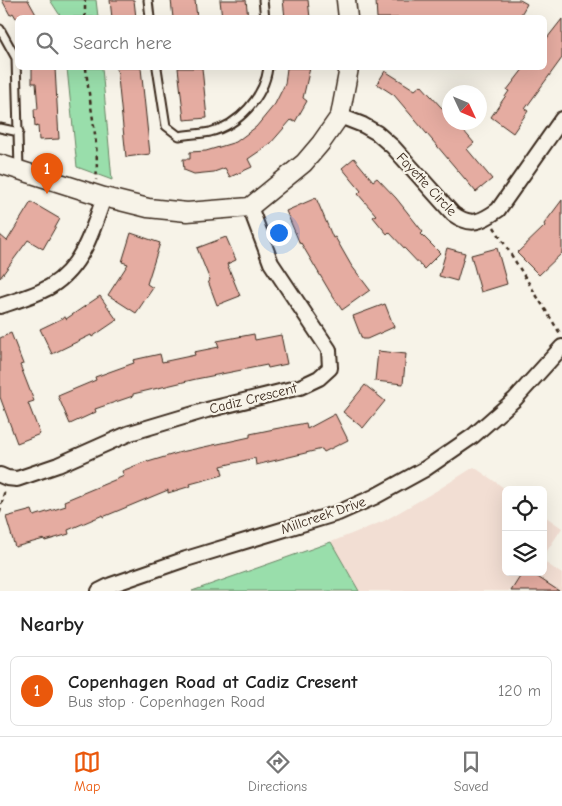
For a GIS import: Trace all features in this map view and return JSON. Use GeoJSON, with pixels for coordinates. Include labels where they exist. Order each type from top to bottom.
{"type":"FeatureCollection","features":[{"type":"Feature","properties":{"kind":"street"},"geometry":{"type":"LineString","coordinates":[[346,0],[348,15]]}},
{"type":"Feature","properties":{"kind":"street"},"geometry":{"type":"LineString","coordinates":[[0,164],[99,196],[148,208],[187,212],[250,206],[304,163],[321,143],[340,116],[349,70]]}},
{"type":"Feature","properties":{"kind":"street","name":"Fayette Circle"},"geometry":{"type":"LineString","coordinates":[[340,116],[377,133],[393,147],[462,221],[474,222],[488,217]]}},
{"type":"Feature","properties":{"kind":"street"},"geometry":{"type":"LineString","coordinates":[[488,217],[498,210],[562,119]]}},
{"type":"Feature","properties":{"kind":"street"},"geometry":{"type":"LineString","coordinates":[[0,306],[50,287],[68,272],[87,245],[99,196]]}},
{"type":"Feature","properties":{"kind":"street","name":"Cadiz Crescent"},"geometry":{"type":"LineString","coordinates":[[4,477],[17,479],[58,465],[130,433],[207,410],[300,387],[319,378],[330,368],[329,350],[271,263],[250,206]]}},
{"type":"Feature","properties":{"kind":"street","name":"Millcreek Drive"},"geometry":{"type":"LineString","coordinates":[[99,591],[186,559],[338,513],[374,497],[425,469],[473,436],[515,398],[562,347]]}},
{"type":"Feature","properties":{"kind":"lane"},"geometry":{"type":"LineString","coordinates":[[148,0],[150,15]]}},
{"type":"Feature","properties":{"kind":"lane"},"geometry":{"type":"LineString","coordinates":[[263,0],[265,15]]}},
{"type":"Feature","properties":{"kind":"lane"},"geometry":{"type":"LineString","coordinates":[[0,29],[15,56]]}},
{"type":"Feature","properties":{"kind":"lane"},"geometry":{"type":"LineString","coordinates":[[16,70],[19,170]]}},
{"type":"Feature","properties":{"kind":"lane"},"geometry":{"type":"LineString","coordinates":[[158,70],[166,126],[178,136],[211,132],[235,121],[254,102],[266,80],[268,70]]}},
{"type":"Feature","properties":{"kind":"lane"},"geometry":{"type":"LineString","coordinates":[[0,128],[19,132]]}},
{"type":"Feature","properties":{"kind":"path"},"geometry":{"type":"LineString","coordinates":[[84,0],[84,15]]}},
{"type":"Feature","properties":{"kind":"path"},"geometry":{"type":"LineString","coordinates":[[86,70],[98,159],[99,196]]}},
{"type":"Feature","properties":{"kind":"path"},"geometry":{"type":"LineString","coordinates":[[488,217],[562,337]]}},
{"type":"Feature","properties":{"kind":"path"},"geometry":{"type":"LineString","coordinates":[[0,512],[4,477]]}},
{"type":"Feature","properties":{"kind":"shaded area"},"geometry":{"type":"Polygon","coordinates":[[[474,467],[502,487],[502,576],[547,576],[547,564],[562,574],[562,591],[359,591],[331,542],[384,521],[474,467]]]}},
{"type":"Feature","properties":{"kind":"shaded area"},"geometry":{"type":"Polygon","coordinates":[[[547,518],[562,528],[547,551],[547,518]]]}},
{"type":"Feature","properties":{"kind":"green space"},"geometry":{"type":"Polygon","coordinates":[[[50,0],[96,0],[98,15],[60,15],[50,0]]]}},
{"type":"Feature","properties":{"kind":"green space"},"geometry":{"type":"Polygon","coordinates":[[[67,70],[102,70],[112,180],[77,167],[67,70]]]}},
{"type":"Feature","properties":{"kind":"green space"},"geometry":{"type":"Polygon","coordinates":[[[331,542],[359,591],[192,591],[331,542]]]}},
{"type":"Feature","properties":{"kind":"building"},"geometry":{"type":"Polygon","coordinates":[[[2,0],[28,0],[36,15],[15,16],[13,13],[10,15],[2,0]]]}},
{"type":"Feature","properties":{"kind":"building"},"geometry":{"type":"Polygon","coordinates":[[[110,0],[134,0],[136,15],[112,15],[110,0]]]}},
{"type":"Feature","properties":{"kind":"building"},"geometry":{"type":"Polygon","coordinates":[[[171,0],[195,0],[197,15],[173,15],[171,0]]]}},
{"type":"Feature","properties":{"kind":"building"},"geometry":{"type":"Polygon","coordinates":[[[220,0],[246,0],[248,15],[222,15],[220,0]]]}},
{"type":"Feature","properties":{"kind":"building"},"geometry":{"type":"Polygon","coordinates":[[[283,0],[308,0],[310,15],[285,15],[283,0]]]}},
{"type":"Feature","properties":{"kind":"building"},"geometry":{"type":"Polygon","coordinates":[[[520,0],[527,4],[521,15],[377,15],[376,1],[520,0]]]}},
{"type":"Feature","properties":{"kind":"building"},"geometry":{"type":"Polygon","coordinates":[[[562,19],[562,58],[525,109],[528,111],[513,133],[491,117],[509,91],[507,90],[522,70],[547,70],[547,38],[562,19]]]}},
{"type":"Feature","properties":{"kind":"building"},"geometry":{"type":"Polygon","coordinates":[[[32,70],[55,70],[59,139],[39,140],[38,126],[35,127],[34,109],[38,109],[36,83],[32,83],[32,70]]]}},
{"type":"Feature","properties":{"kind":"building"},"geometry":{"type":"Polygon","coordinates":[[[117,70],[141,70],[150,154],[126,157],[117,70]]]}},
{"type":"Feature","properties":{"kind":"building"},"geometry":{"type":"Polygon","coordinates":[[[178,70],[202,70],[207,118],[184,120],[178,70]]]}},
{"type":"Feature","properties":{"kind":"building"},"geometry":{"type":"Polygon","coordinates":[[[287,70],[310,70],[303,98],[307,101],[295,122],[291,120],[270,144],[248,159],[252,167],[230,177],[225,168],[214,172],[194,174],[184,170],[183,159],[190,159],[190,152],[206,151],[236,142],[256,127],[275,104],[285,84],[287,70]]]}},
{"type":"Feature","properties":{"kind":"building"},"geometry":{"type":"Polygon","coordinates":[[[385,71],[415,90],[421,85],[442,108],[442,130],[463,130],[474,143],[467,149],[492,179],[476,192],[394,95],[377,84],[385,71]]]}},
{"type":"Feature","properties":{"kind":"building"},"geometry":{"type":"Polygon","coordinates":[[[354,158],[373,181],[377,178],[396,198],[423,232],[421,234],[440,253],[424,269],[389,232],[387,234],[373,217],[376,215],[358,194],[361,191],[342,168],[354,158]]]}},
{"type":"Feature","properties":{"kind":"building"},"geometry":{"type":"Polygon","coordinates":[[[316,198],[333,238],[335,237],[351,265],[370,290],[342,310],[300,244],[286,211],[316,198]]]}},
{"type":"Feature","properties":{"kind":"building"},"geometry":{"type":"Polygon","coordinates":[[[562,200],[562,253],[539,275],[517,253],[545,226],[544,224],[562,200]]]}},
{"type":"Feature","properties":{"kind":"building"},"geometry":{"type":"Polygon","coordinates":[[[31,202],[60,219],[43,249],[28,240],[0,278],[0,235],[7,241],[31,202]]]}},
{"type":"Feature","properties":{"kind":"building"},"geometry":{"type":"Polygon","coordinates":[[[131,233],[160,243],[147,284],[153,288],[136,313],[108,295],[128,264],[122,262],[131,233]]]}},
{"type":"Feature","properties":{"kind":"building"},"geometry":{"type":"Polygon","coordinates":[[[226,237],[236,260],[227,264],[240,296],[217,305],[208,281],[210,280],[197,248],[226,237]]]}},
{"type":"Feature","properties":{"kind":"building"},"geometry":{"type":"Polygon","coordinates":[[[447,248],[465,253],[457,281],[439,276],[447,248]]]}},
{"type":"Feature","properties":{"kind":"building"},"geometry":{"type":"Polygon","coordinates":[[[497,248],[507,284],[481,292],[471,255],[497,248]]]}},
{"type":"Feature","properties":{"kind":"building"},"geometry":{"type":"Polygon","coordinates":[[[100,296],[117,320],[92,337],[91,335],[52,354],[40,329],[65,317],[66,319],[100,296]]]}},
{"type":"Feature","properties":{"kind":"building"},"geometry":{"type":"Polygon","coordinates":[[[385,304],[394,327],[367,339],[362,339],[353,316],[385,304]]]}},
{"type":"Feature","properties":{"kind":"building"},"geometry":{"type":"Polygon","coordinates":[[[11,333],[23,364],[20,365],[34,401],[28,403],[40,434],[17,443],[0,397],[0,338],[11,333]]]}},
{"type":"Feature","properties":{"kind":"building"},"geometry":{"type":"Polygon","coordinates":[[[254,334],[255,340],[281,335],[287,364],[268,368],[267,365],[133,394],[133,396],[95,409],[96,412],[70,424],[58,396],[96,380],[95,377],[134,363],[133,360],[160,354],[162,362],[195,355],[194,352],[219,347],[217,341],[254,334]]]}},
{"type":"Feature","properties":{"kind":"building"},"geometry":{"type":"Polygon","coordinates":[[[378,351],[406,354],[403,384],[375,381],[378,351]]]}},
{"type":"Feature","properties":{"kind":"building"},"geometry":{"type":"Polygon","coordinates":[[[365,385],[385,401],[363,428],[343,412],[365,385]]]}},
{"type":"Feature","properties":{"kind":"building"},"geometry":{"type":"Polygon","coordinates":[[[335,414],[348,440],[324,452],[322,449],[256,465],[255,458],[221,466],[223,475],[190,484],[191,486],[168,493],[168,490],[68,530],[69,534],[15,547],[6,517],[32,510],[34,516],[66,506],[64,501],[124,476],[122,471],[147,461],[250,437],[250,434],[274,429],[306,423],[307,429],[335,414]]]}},
{"type":"Feature","properties":{"kind":"building"},"geometry":{"type":"Polygon","coordinates":[[[520,576],[536,576],[559,591],[511,591],[520,576]]]}},
{"type":"Feature","properties":{"kind":"place","name":"Copenhagen Road at Cadiz Cresent"},"geometry":{"type":"Point","coordinates":[47,194]}}]}
